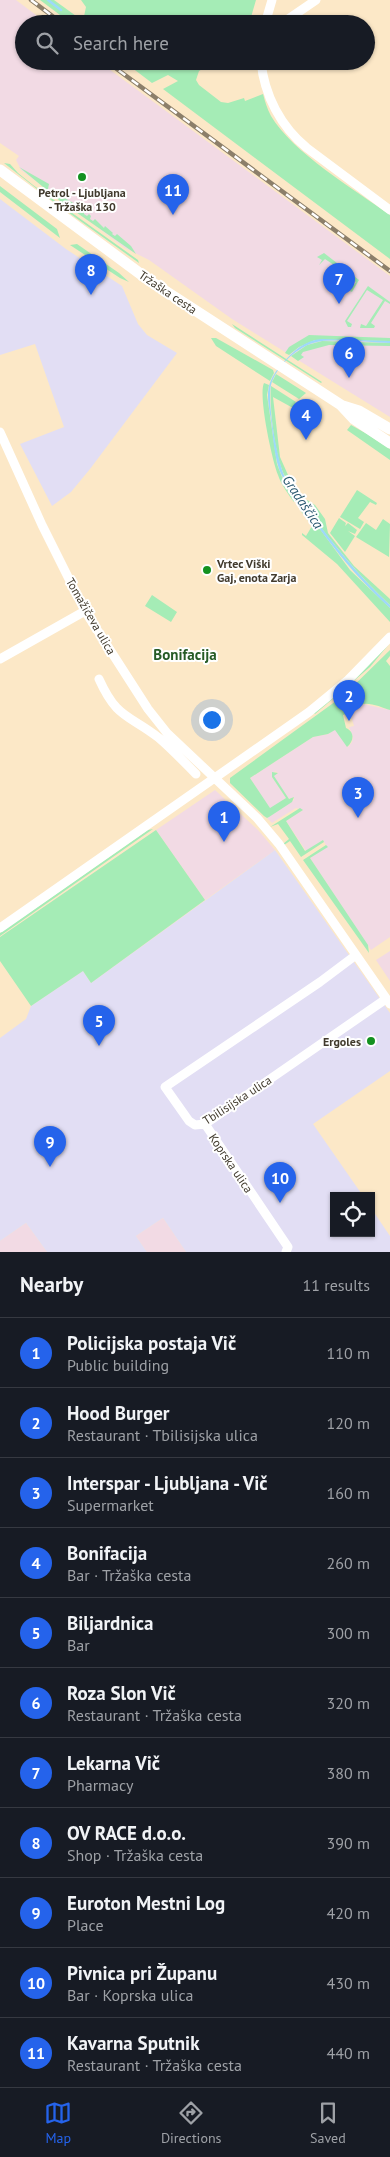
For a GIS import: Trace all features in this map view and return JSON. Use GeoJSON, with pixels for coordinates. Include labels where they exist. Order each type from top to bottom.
{"type":"FeatureCollection","features":[{"type":"Feature","properties":{"kind":"main road","name":"Tržaška cesta"},"geometry":{"type":"LineString","coordinates":[[0,170],[150,281],[341,405],[354,419],[390,443]]}},
{"type":"Feature","properties":{"kind":"main road","name":"Tržaška cesta"},"geometry":{"type":"LineString","coordinates":[[341,405],[359,411],[390,429]]}},
{"type":"Feature","properties":{"kind":"street"},"geometry":{"type":"LineString","coordinates":[[268,15],[272,0]]}},
{"type":"Feature","properties":{"kind":"street"},"geometry":{"type":"LineString","coordinates":[[294,15],[316,0]]}},
{"type":"Feature","properties":{"kind":"street"},"geometry":{"type":"LineString","coordinates":[[263,70],[270,100],[294,137],[390,210]]}},
{"type":"Feature","properties":{"kind":"street","name":"Tomažičeva ulica"},"geometry":{"type":"LineString","coordinates":[[0,432],[42,525],[85,611],[164,736],[215,778]]}},
{"type":"Feature","properties":{"kind":"street"},"geometry":{"type":"LineString","coordinates":[[0,659],[85,611]]}},
{"type":"Feature","properties":{"kind":"street"},"geometry":{"type":"LineString","coordinates":[[0,928],[327,698],[358,671],[390,637]]}},
{"type":"Feature","properties":{"kind":"street"},"geometry":{"type":"LineString","coordinates":[[99,679],[108,699],[118,711],[164,736],[196,774]]}},
{"type":"Feature","properties":{"kind":"street","name":"Tbilisijska ulica"},"geometry":{"type":"LineString","coordinates":[[215,778],[257,818],[279,844],[388,1001],[383,1001],[205,1124],[195,1125],[189,1121],[165,1086],[320,982],[356,955]]}},
{"type":"Feature","properties":{"kind":"street","name":"Koprska ulica"},"geometry":{"type":"LineString","coordinates":[[205,1124],[288,1247],[286,1252]]}},
{"type":"Feature","properties":{"kind":"shaded area"},"geometry":{"type":"Polygon","coordinates":[[[0,0],[16,0],[36,15],[15,15],[15,70],[110,70],[390,276],[390,417],[232,319],[149,260],[125,248],[21,170],[16,160],[19,156],[0,143],[0,0]]]}},
{"type":"Feature","properties":{"kind":"shaded area"},"geometry":{"type":"Polygon","coordinates":[[[0,199],[66,249],[122,286],[138,324],[147,335],[177,353],[90,469],[71,492],[52,506],[20,444],[64,427],[35,344],[0,355],[0,199]]]}},
{"type":"Feature","properties":{"kind":"shaded area"},"geometry":{"type":"Polygon","coordinates":[[[363,704],[390,710],[390,937],[371,950],[310,858],[327,847],[323,840],[306,851],[286,821],[303,810],[296,808],[272,823],[267,818],[294,800],[294,797],[289,799],[273,776],[278,773],[275,771],[272,777],[286,798],[270,809],[250,778],[313,737],[328,734],[336,729],[348,747],[353,737],[349,727],[354,726],[350,713],[356,706],[363,704]]]}},
{"type":"Feature","properties":{"kind":"shaded area"},"geometry":{"type":"Polygon","coordinates":[[[215,790],[258,830],[275,850],[205,900],[156,830],[215,790]]]}},
{"type":"Feature","properties":{"kind":"shaded area"},"geometry":{"type":"Polygon","coordinates":[[[275,850],[390,1013],[390,1071],[313,1124],[360,1192],[330,1192],[330,1237],[375,1237],[375,1214],[390,1236],[390,1252],[186,1252],[163,1218],[136,1236],[147,1252],[47,1252],[26,1223],[0,1241],[0,1038],[26,1019],[31,1006],[83,971],[91,983],[275,850]]]}},
{"type":"Feature","properties":{"kind":"shaded area"},"geometry":{"type":"Polygon","coordinates":[[[390,951],[390,981],[376,960],[390,951]]]}},
{"type":"Feature","properties":{"kind":"shaded area"},"geometry":{"type":"Polygon","coordinates":[[[163,1218],[186,1252],[147,1252],[136,1236],[163,1218]]]}},
{"type":"Feature","properties":{"kind":"shaded area"},"geometry":{"type":"Polygon","coordinates":[[[26,1223],[47,1252],[0,1252],[0,1241],[26,1223]]]}},
{"type":"Feature","properties":{"kind":"green space"},"geometry":{"type":"Polygon","coordinates":[[[40,0],[54,0],[75,15],[60,15],[40,0]]]}},
{"type":"Feature","properties":{"kind":"green space"},"geometry":{"type":"Polygon","coordinates":[[[81,0],[256,0],[252,15],[84,15],[86,7],[81,0]]]}},
{"type":"Feature","properties":{"kind":"green space"},"geometry":{"type":"Polygon","coordinates":[[[135,70],[201,70],[196,80],[199,85],[221,102],[228,103],[244,98],[245,101],[263,94],[271,116],[294,143],[325,170],[390,215],[390,259],[163,89],[178,81],[168,75],[152,83],[135,70]]]}},
{"type":"Feature","properties":{"kind":"green space"},"geometry":{"type":"Polygon","coordinates":[[[4,163],[10,164],[33,185],[138,260],[139,263],[51,200],[4,163]]]}},
{"type":"Feature","properties":{"kind":"green space"},"geometry":{"type":"Polygon","coordinates":[[[19,167],[49,184],[48,189],[56,195],[65,195],[63,197],[75,204],[79,210],[81,208],[84,214],[87,216],[89,214],[91,216],[90,219],[93,221],[95,219],[115,236],[117,234],[131,246],[136,254],[60,201],[19,167]]]}},
{"type":"Feature","properties":{"kind":"green space"},"geometry":{"type":"Polygon","coordinates":[[[0,186],[57,229],[60,238],[0,192],[0,186]]]}},
{"type":"Feature","properties":{"kind":"green space"},"geometry":{"type":"Polygon","coordinates":[[[77,244],[119,273],[129,282],[70,245],[77,244]]]}},
{"type":"Feature","properties":{"kind":"green space"},"geometry":{"type":"Polygon","coordinates":[[[324,253],[359,280],[352,292],[350,291],[356,282],[341,272],[334,281],[338,284],[337,286],[327,279],[332,280],[340,269],[325,259],[319,265],[322,260],[317,257],[324,253]]]}},
{"type":"Feature","properties":{"kind":"green space"},"geometry":{"type":"Polygon","coordinates":[[[368,286],[390,302],[390,304],[385,301],[371,323],[375,326],[374,328],[360,328],[361,324],[366,326],[383,300],[367,290],[347,321],[352,324],[351,327],[348,327],[345,321],[368,286]]]}},
{"type":"Feature","properties":{"kind":"green space"},"geometry":{"type":"Polygon","coordinates":[[[232,324],[322,382],[235,328],[232,324]]]}},
{"type":"Feature","properties":{"kind":"green space"},"geometry":{"type":"Polygon","coordinates":[[[309,335],[390,338],[390,341],[315,340],[299,347],[289,355],[285,353],[289,347],[309,335]]]}},
{"type":"Feature","properties":{"kind":"green space"},"geometry":{"type":"Polygon","coordinates":[[[211,338],[216,338],[273,370],[274,373],[270,381],[216,346],[211,338]]]}},
{"type":"Feature","properties":{"kind":"green space"},"geometry":{"type":"Polygon","coordinates":[[[322,341],[390,343],[390,346],[329,345],[303,352],[301,355],[304,357],[298,361],[291,356],[307,345],[322,341]]]}},
{"type":"Feature","properties":{"kind":"green space"},"geometry":{"type":"Polygon","coordinates":[[[276,374],[306,393],[299,399],[272,382],[276,374]]]}},
{"type":"Feature","properties":{"kind":"green space"},"geometry":{"type":"Polygon","coordinates":[[[264,383],[269,385],[267,395],[277,464],[282,477],[297,498],[294,502],[281,482],[272,456],[264,413],[264,383]]]}},
{"type":"Feature","properties":{"kind":"green space"},"geometry":{"type":"Polygon","coordinates":[[[271,386],[296,402],[293,408],[273,397],[280,457],[288,475],[300,492],[298,496],[286,479],[278,458],[272,419],[271,386]]]}},
{"type":"Feature","properties":{"kind":"green space"},"geometry":{"type":"Polygon","coordinates":[[[351,425],[390,449],[390,460],[347,430],[351,425]]]}},
{"type":"Feature","properties":{"kind":"green space"},"geometry":{"type":"Polygon","coordinates":[[[357,490],[377,503],[376,505],[370,502],[358,518],[364,522],[360,529],[340,517],[357,490]]]}},
{"type":"Feature","properties":{"kind":"green space"},"geometry":{"type":"Polygon","coordinates":[[[307,500],[315,505],[325,519],[328,533],[354,566],[390,599],[390,605],[366,581],[334,544],[304,504],[307,500]]]}},
{"type":"Feature","properties":{"kind":"green space"},"geometry":{"type":"Polygon","coordinates":[[[303,506],[350,570],[390,608],[390,622],[337,564],[302,535],[302,533],[306,536],[312,526],[300,510],[303,506]]]}},
{"type":"Feature","properties":{"kind":"green space"},"geometry":{"type":"Polygon","coordinates":[[[339,518],[346,523],[345,526],[348,523],[357,530],[355,534],[348,531],[355,536],[345,552],[330,533],[339,518]]]}},
{"type":"Feature","properties":{"kind":"green space"},"geometry":{"type":"Polygon","coordinates":[[[383,519],[390,524],[389,557],[356,537],[366,523],[376,530],[383,519]]]}},
{"type":"Feature","properties":{"kind":"green space"},"geometry":{"type":"Polygon","coordinates":[[[152,595],[177,612],[171,622],[145,606],[152,595]]]}},
{"type":"Feature","properties":{"kind":"green space"},"geometry":{"type":"Polygon","coordinates":[[[390,643],[370,667],[314,713],[357,677],[390,643]]]}},
{"type":"Feature","properties":{"kind":"green space"},"geometry":{"type":"Polygon","coordinates":[[[390,650],[390,656],[386,661],[390,666],[390,710],[369,704],[361,704],[343,715],[346,728],[352,734],[351,742],[347,747],[335,730],[328,734],[313,737],[250,778],[270,808],[286,798],[272,777],[272,772],[278,773],[274,776],[289,799],[294,797],[292,802],[269,817],[264,816],[230,783],[230,778],[343,696],[390,650]]]}},
{"type":"Feature","properties":{"kind":"green space"},"geometry":{"type":"Polygon","coordinates":[[[300,808],[303,810],[286,821],[305,851],[323,840],[324,842],[301,857],[290,841],[283,844],[289,839],[278,824],[270,827],[300,808]]]}},
{"type":"Feature","properties":{"kind":"green space"},"geometry":{"type":"Polygon","coordinates":[[[153,829],[0,936],[0,933],[148,830],[153,829]]]}},
{"type":"Feature","properties":{"kind":"green space"},"geometry":{"type":"Polygon","coordinates":[[[156,830],[205,900],[91,983],[83,971],[31,1006],[0,961],[0,937],[156,830]]]}},
{"type":"Feature","properties":{"kind":"green space"},"geometry":{"type":"Polygon","coordinates":[[[326,845],[328,847],[310,858],[368,945],[369,953],[303,860],[326,845]]]}},
{"type":"Feature","properties":{"kind":"water","name":"Gradaščica"},"geometry":{"type":"Polygon","coordinates":[[[322,339],[390,341],[390,343],[340,340],[321,341],[300,349],[282,365],[271,385],[270,393],[273,430],[278,456],[284,475],[321,527],[360,575],[390,605],[390,608],[365,584],[334,548],[287,484],[277,463],[268,404],[268,390],[272,378],[286,359],[295,351],[305,344],[322,339]]]}},
{"type":"Feature","properties":{"kind":"waterway"},"geometry":{"type":"LineString","coordinates":[[48,0],[61,10]]}},
{"type":"Feature","properties":{"kind":"railway"},"geometry":{"type":"LineString","coordinates":[[31,0],[51,15]]}},
{"type":"Feature","properties":{"kind":"railway"},"geometry":{"type":"LineString","coordinates":[[118,70],[390,271]]}},
{"type":"Feature","properties":{"kind":"place","name":"Petrol - Ljubljana - Tržaška 130"},"geometry":{"type":"Point","coordinates":[82,177]}},
{"type":"Feature","properties":{"kind":"place","name":"Kavarna Sputnik"},"geometry":{"type":"Point","coordinates":[173,215]}},
{"type":"Feature","properties":{"kind":"place","name":"OV RACE d.o.o."},"geometry":{"type":"Point","coordinates":[91,295]}},
{"type":"Feature","properties":{"kind":"place","name":"Lekarna Vič"},"geometry":{"type":"Point","coordinates":[339,304]}},
{"type":"Feature","properties":{"kind":"place","name":"Roza Slon Vič"},"geometry":{"type":"Point","coordinates":[349,378]}},
{"type":"Feature","properties":{"kind":"place","name":"Bonifacija"},"geometry":{"type":"Point","coordinates":[306,440]}},
{"type":"Feature","properties":{"kind":"place","name":"Vrtec Viški Gaj, enota Zarja"},"geometry":{"type":"Point","coordinates":[207,570]}},
{"type":"Feature","properties":{"kind":"place","name":"Hood Burger"},"geometry":{"type":"Point","coordinates":[349,721]}},
{"type":"Feature","properties":{"kind":"place","name":"Interspar - Ljubljana - Vič"},"geometry":{"type":"Point","coordinates":[358,818]}},
{"type":"Feature","properties":{"kind":"place","name":"Policijska postaja Vič"},"geometry":{"type":"Point","coordinates":[224,842]}},
{"type":"Feature","properties":{"kind":"place","name":"Ergoles"},"geometry":{"type":"Point","coordinates":[371,1041]}},
{"type":"Feature","properties":{"kind":"place","name":"Biljardnica"},"geometry":{"type":"Point","coordinates":[99,1046]}},
{"type":"Feature","properties":{"kind":"place","name":"Euroton Mestni Log"},"geometry":{"type":"Point","coordinates":[50,1167]}},
{"type":"Feature","properties":{"kind":"place","name":"Pivnica pri Županu"},"geometry":{"type":"Point","coordinates":[280,1203]}},
{"type":"Feature","properties":{"kind":"district","name":"Bonifacija"},"geometry":{"type":"Point","coordinates":[185,654]}}]}
